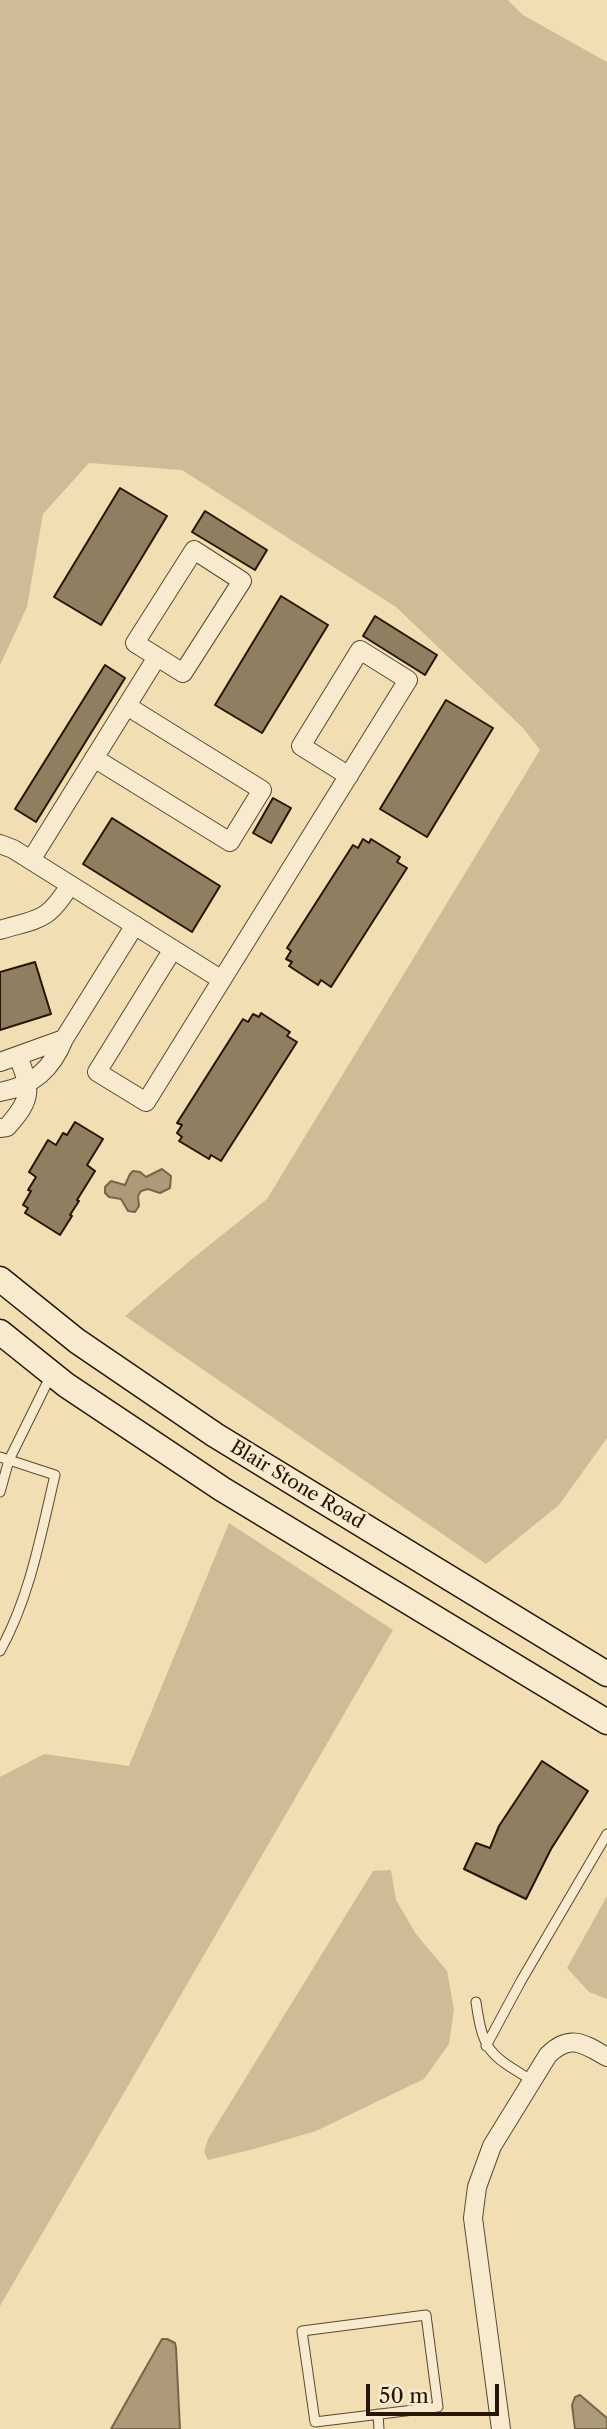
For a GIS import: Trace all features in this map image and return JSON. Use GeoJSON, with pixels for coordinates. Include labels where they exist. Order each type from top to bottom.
{"type":"FeatureCollection","features":[{"type":"Feature","properties":{"kind":"main road","name":"Blair Stone Road"},"geometry":{"type":"LineString","coordinates":[[0,1279],[77,1341],[215,1435],[607,1674]]}},
{"type":"Feature","properties":{"kind":"main road"},"geometry":{"type":"LineString","coordinates":[[0,1332],[51,1373],[222,1489],[607,1722]]}},
{"type":"Feature","properties":{"kind":"street"},"geometry":{"type":"LineString","coordinates":[[194,550],[242,581],[183,673],[157,657],[135,643],[194,550]]}},
{"type":"Feature","properties":{"kind":"street"},"geometry":{"type":"LineString","coordinates":[[173,949],[97,1072],[146,1102],[349,776],[408,680],[360,650],[301,746],[349,776]]}},
{"type":"Feature","properties":{"kind":"street"},"geometry":{"type":"LineString","coordinates":[[30,860],[157,657]]}},
{"type":"Feature","properties":{"kind":"street"},"geometry":{"type":"LineString","coordinates":[[94,758],[230,842],[262,790],[127,706]]}},
{"type":"Feature","properties":{"kind":"street"},"geometry":{"type":"LineString","coordinates":[[0,844],[222,980]]}},
{"type":"Feature","properties":{"kind":"street"},"geometry":{"type":"LineString","coordinates":[[0,930],[45,916],[56,907],[70,885]]}},
{"type":"Feature","properties":{"kind":"street"},"geometry":{"type":"LineString","coordinates":[[0,1092],[28,1082],[52,1063],[135,925]]}},
{"type":"Feature","properties":{"kind":"street"},"geometry":{"type":"LineString","coordinates":[[0,1062],[64,1039]]}},
{"type":"Feature","properties":{"kind":"street"},"geometry":{"type":"LineString","coordinates":[[0,1128],[7,1127],[18,1115],[27,1098],[28,1082],[18,1056]]}},
{"type":"Feature","properties":{"kind":"street"},"geometry":{"type":"LineString","coordinates":[[501,2429],[473,2218],[477,2187],[492,2146],[548,2054],[558,2045],[572,2041],[589,2046],[607,2057]]}},
{"type":"Feature","properties":{"kind":"lane"},"geometry":{"type":"LineString","coordinates":[[0,1492],[4,1458],[51,1373]]}},
{"type":"Feature","properties":{"kind":"lane"},"geometry":{"type":"LineString","coordinates":[[0,1651],[15,1625],[36,1556],[55,1475],[4,1458]]}},
{"type":"Feature","properties":{"kind":"lane"},"geometry":{"type":"LineString","coordinates":[[486,2046],[607,1834]]}},
{"type":"Feature","properties":{"kind":"lane"},"geometry":{"type":"LineString","coordinates":[[476,2002],[479,2027],[486,2046],[497,2059],[533,2081]]}},
{"type":"Feature","properties":{"kind":"lane"},"geometry":{"type":"LineString","coordinates":[[426,2315],[438,2407],[377,2414],[315,2423],[302,2331],[426,2315]]}},
{"type":"Feature","properties":{"kind":"lane"},"geometry":{"type":"LineString","coordinates":[[377,2414],[379,2429]]}},
{"type":"Feature","properties":{"kind":"shaded area"},"geometry":{"type":"Polygon","coordinates":[[[0,0],[508,0],[523,15],[607,62],[607,1438],[559,1505],[486,1564],[125,1316],[267,1199],[540,750],[523,728],[396,607],[182,470],[89,463],[43,514],[27,607],[0,665],[0,0]]]}},
{"type":"Feature","properties":{"kind":"shaded area"},"geometry":{"type":"Polygon","coordinates":[[[162,1169],[171,1176],[170,1188],[160,1193],[148,1189],[141,1191],[138,1196],[139,1206],[135,1212],[128,1211],[121,1199],[109,1197],[105,1193],[105,1187],[111,1181],[125,1185],[133,1171],[146,1177],[162,1169]]]}},
{"type":"Feature","properties":{"kind":"shaded area"},"geometry":{"type":"Polygon","coordinates":[[[229,1523],[393,1630],[0,2306],[0,1777],[44,1754],[129,1766],[229,1523]]]}},
{"type":"Feature","properties":{"kind":"shaded area"},"geometry":{"type":"Polygon","coordinates":[[[391,1870],[396,1900],[416,1934],[447,1971],[454,2009],[449,2044],[424,2079],[316,2131],[208,2160],[204,2152],[208,2139],[373,1871],[391,1870]]]}},
{"type":"Feature","properties":{"kind":"shaded area"},"geometry":{"type":"Polygon","coordinates":[[[607,1896],[607,1999],[589,1992],[567,1968],[607,1896]]]}},
{"type":"Feature","properties":{"kind":"shaded area"},"geometry":{"type":"Polygon","coordinates":[[[162,2339],[175,2343],[176,2348],[180,2429],[111,2429],[162,2339]]]}},
{"type":"Feature","properties":{"kind":"shaded area"},"geometry":{"type":"Polygon","coordinates":[[[580,2395],[607,2418],[607,2429],[575,2429],[572,2405],[575,2397],[580,2395]]]}},
{"type":"Feature","properties":{"kind":"building"},"geometry":{"type":"Polygon","coordinates":[[[120,488],[167,516],[101,625],[54,597],[120,488]]]}},
{"type":"Feature","properties":{"kind":"building"},"geometry":{"type":"Polygon","coordinates":[[[205,511],[267,550],[255,570],[192,532],[205,511]]]}},
{"type":"Feature","properties":{"kind":"building"},"geometry":{"type":"Polygon","coordinates":[[[281,596],[328,625],[262,733],[215,705],[281,596]]]}},
{"type":"Feature","properties":{"kind":"building"},"geometry":{"type":"Polygon","coordinates":[[[375,616],[437,655],[425,675],[363,636],[375,616]]]}},
{"type":"Feature","properties":{"kind":"building"},"geometry":{"type":"Polygon","coordinates":[[[105,665],[125,678],[36,822],[15,809],[105,665]]]}},
{"type":"Feature","properties":{"kind":"building"},"geometry":{"type":"Polygon","coordinates":[[[446,700],[493,728],[427,837],[380,809],[446,700]]]}},
{"type":"Feature","properties":{"kind":"building"},"geometry":{"type":"Polygon","coordinates":[[[273,798],[291,808],[271,843],[253,833],[273,798]]]}},
{"type":"Feature","properties":{"kind":"building"},"geometry":{"type":"Polygon","coordinates":[[[112,818],[220,886],[192,932],[83,864],[112,818]]]}},
{"type":"Feature","properties":{"kind":"building"},"geometry":{"type":"Polygon","coordinates":[[[363,839],[369,843],[371,839],[400,857],[397,862],[407,868],[331,987],[321,980],[318,985],[289,966],[292,962],[286,959],[291,951],[287,948],[353,845],[358,848],[363,839]]]}},
{"type":"Feature","properties":{"kind":"building"},"geometry":{"type":"Polygon","coordinates":[[[35,962],[51,1014],[0,1030],[0,972],[35,962]]]}},
{"type":"Feature","properties":{"kind":"building"},"geometry":{"type":"Polygon","coordinates":[[[261,1013],[290,1032],[287,1036],[297,1042],[221,1161],[211,1155],[209,1159],[179,1141],[182,1137],[177,1133],[182,1125],[177,1123],[243,1019],[248,1022],[253,1014],[259,1017],[261,1013]]]}},
{"type":"Feature","properties":{"kind":"building"},"geometry":{"type":"Polygon","coordinates":[[[75,1122],[103,1139],[87,1165],[95,1171],[60,1235],[25,1213],[28,1208],[23,1205],[36,1177],[29,1172],[48,1140],[56,1145],[63,1133],[67,1135],[75,1122]]]}},
{"type":"Feature","properties":{"kind":"building"},"geometry":{"type":"Polygon","coordinates":[[[542,1761],[588,1791],[551,1849],[526,1899],[464,1869],[476,1843],[490,1848],[499,1826],[542,1761]]]}}]}
